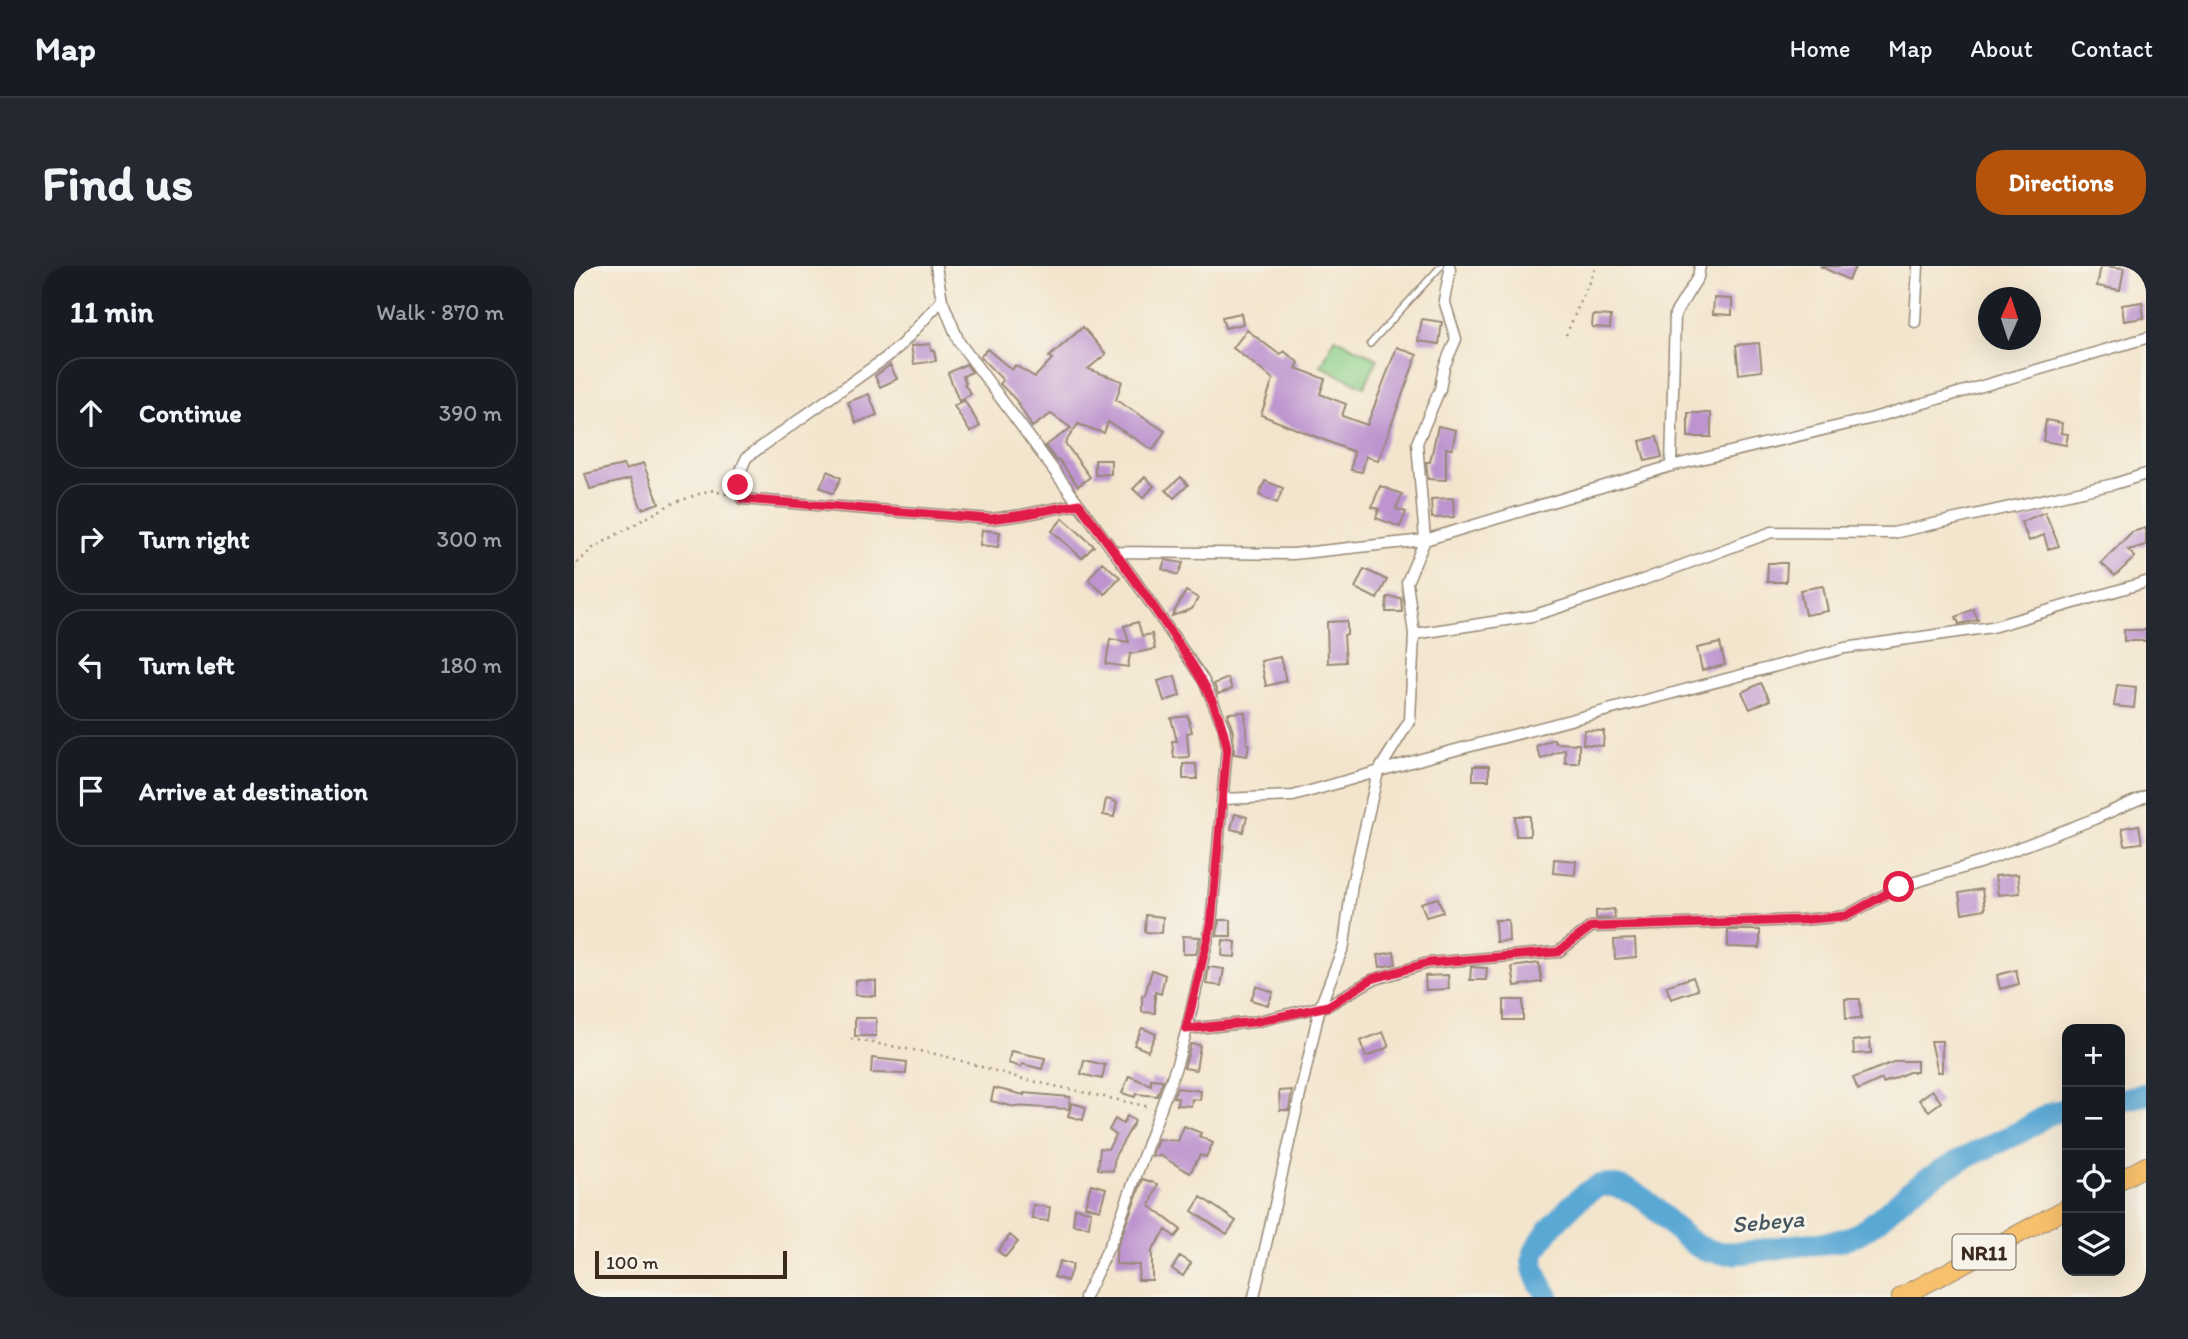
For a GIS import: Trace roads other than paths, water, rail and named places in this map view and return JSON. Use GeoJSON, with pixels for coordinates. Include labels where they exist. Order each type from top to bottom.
{"type":"FeatureCollection","features":[{"type":"Feature","properties":{"kind":"highway"},"geometry":{"type":"LineString","coordinates":[[2125,1177],[2146,1166]]}},
{"type":"Feature","properties":{"kind":"highway","name":"NR11"},"geometry":{"type":"LineString","coordinates":[[1901,1297],[2062,1211]]}},
{"type":"Feature","properties":{"kind":"street"},"geometry":{"type":"LineString","coordinates":[[936,266],[942,300],[959,342],[1115,552],[1204,681],[1215,705],[1227,747],[1211,925],[1186,1029],[1161,1109],[1114,1236],[1085,1297]]}},
{"type":"Feature","properties":{"kind":"street"},"geometry":{"type":"LineString","coordinates":[[1254,1297],[1320,1007],[1344,945],[1352,884],[1378,772],[1410,720],[1414,634],[1407,582],[1425,540],[1417,443],[1440,389],[1444,367],[1456,339],[1444,300],[1450,270],[1448,266]]}},
{"type":"Feature","properties":{"kind":"street"},"geometry":{"type":"LineString","coordinates":[[1671,466],[1675,314],[1698,276],[1700,266]]}},
{"type":"Feature","properties":{"kind":"street"},"geometry":{"type":"LineString","coordinates":[[1915,322],[1918,266]]}},
{"type":"Feature","properties":{"kind":"street"},"geometry":{"type":"LineString","coordinates":[[942,300],[887,357],[747,457],[738,485],[742,499],[991,519],[1079,504]]}},
{"type":"Feature","properties":{"kind":"street"},"geometry":{"type":"LineString","coordinates":[[1115,552],[1293,554],[1425,540],[1671,466],[1872,418],[2146,338]]}},
{"type":"Feature","properties":{"kind":"street"},"geometry":{"type":"LineString","coordinates":[[1414,634],[1532,616],[1632,584],[1772,532],[1893,533],[2114,484],[2146,474]]}},
{"type":"Feature","properties":{"kind":"street"},"geometry":{"type":"LineString","coordinates":[[1223,799],[1293,796],[1844,648],[1992,627],[2146,582]]}},
{"type":"Feature","properties":{"kind":"street"},"geometry":{"type":"LineString","coordinates":[[1186,1029],[1254,1022],[1328,1006],[1372,979],[1428,963],[1558,952],[1591,927],[1846,916],[1899,887],[1982,862],[2146,796]]}},
{"type":"Feature","properties":{"kind":"lane"},"geometry":{"type":"LineString","coordinates":[[1370,344],[1441,266]]}},
{"type":"Feature","properties":{"kind":"waterway","name":"Sebeya"},"geometry":{"type":"LineString","coordinates":[[2125,1099],[2146,1094]]}},
{"type":"Feature","properties":{"kind":"waterway","name":"Sebeya"},"geometry":{"type":"LineString","coordinates":[[1548,1297],[1534,1268],[1536,1250],[1563,1214],[1596,1187],[1620,1187],[1633,1192],[1654,1207],[1682,1235],[1705,1249],[1731,1253],[1834,1242],[1863,1231],[1938,1172],[2020,1132],[2047,1115],[2062,1110]]}}]}
